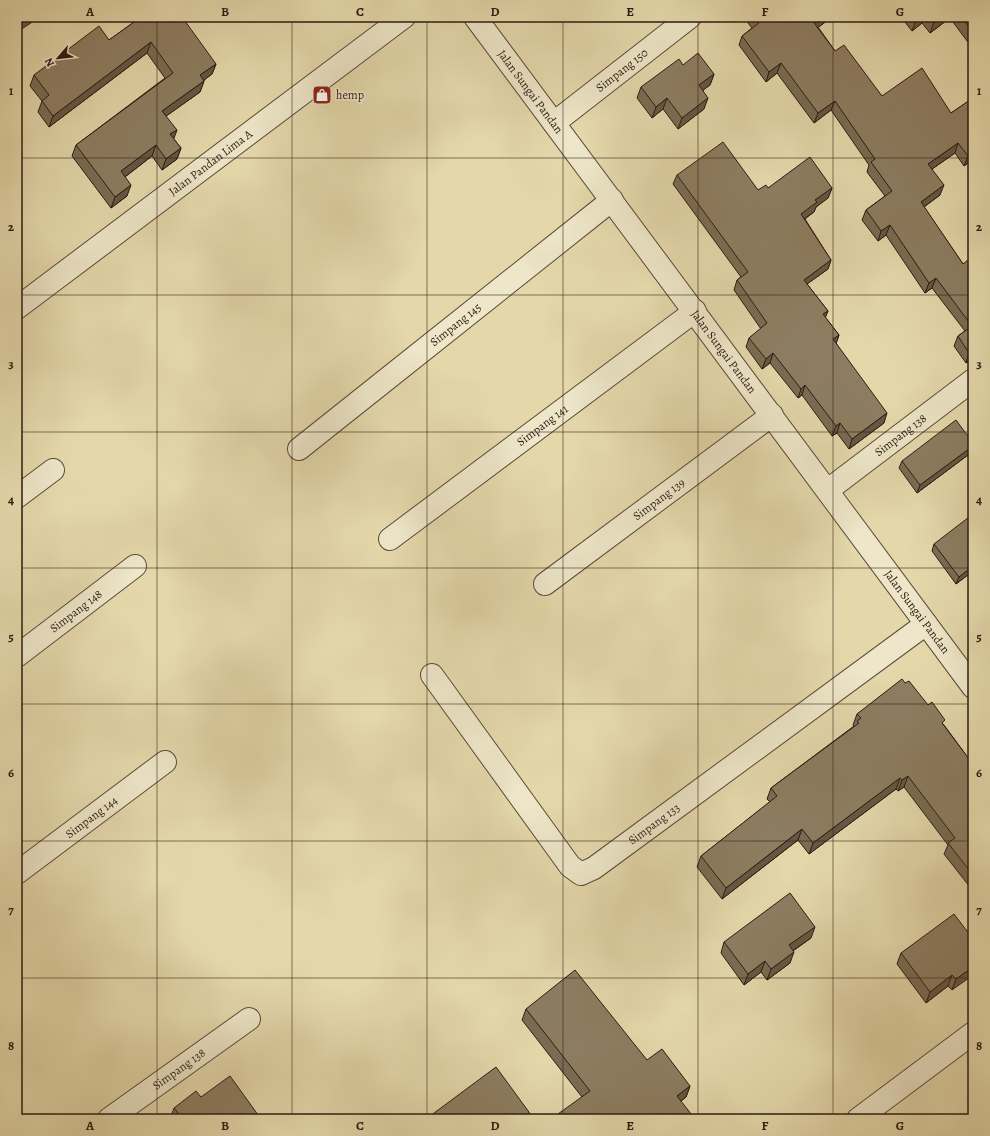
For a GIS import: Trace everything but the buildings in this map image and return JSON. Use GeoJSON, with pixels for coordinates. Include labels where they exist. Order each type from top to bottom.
{"type":"FeatureCollection","features":[{"type":"Feature","properties":{"kind":"street","name":"Jalan Pandan Lima A"},"geometry":{"type":"LineString","coordinates":[[17,308],[404,17]]}},
{"type":"Feature","properties":{"kind":"street","name":"Jalan Sungai Pandan"},"geometry":{"type":"LineString","coordinates":[[475,17],[973,687]]}},
{"type":"Feature","properties":{"kind":"street","name":"Simpang 150"},"geometry":{"type":"LineString","coordinates":[[554,123],[690,17]]}},
{"type":"Feature","properties":{"kind":"street","name":"Simpang 145"},"geometry":{"type":"LineString","coordinates":[[299,448],[612,200]]}},
{"type":"Feature","properties":{"kind":"street","name":"Simpang 141"},"geometry":{"type":"LineString","coordinates":[[390,539],[695,311]]}},
{"type":"Feature","properties":{"kind":"street","name":"Simpang 138"},"geometry":{"type":"LineString","coordinates":[[828,490],[973,380]]}},
{"type":"Feature","properties":{"kind":"street","name":"Simpang 139"},"geometry":{"type":"LineString","coordinates":[[545,584],[772,415]]}},
{"type":"Feature","properties":{"kind":"street"},"geometry":{"type":"LineString","coordinates":[[17,497],[54,470]]}},
{"type":"Feature","properties":{"kind":"street","name":"Simpang 148"},"geometry":{"type":"LineString","coordinates":[[17,656],[135,566]]}},
{"type":"Feature","properties":{"kind":"street","name":"Simpang 133"},"geometry":{"type":"LineString","coordinates":[[432,675],[570,866],[581,874],[594,868],[926,624]]}},
{"type":"Feature","properties":{"kind":"street","name":"Simpang 144"},"geometry":{"type":"LineString","coordinates":[[17,873],[165,762]]}},
{"type":"Feature","properties":{"kind":"street","name":"Simpang 138"},"geometry":{"type":"LineString","coordinates":[[109,1119],[249,1019]]}},
{"type":"Feature","properties":{"kind":"street"},"geometry":{"type":"LineString","coordinates":[[858,1119],[973,1033]]}},
{"type":"Feature","properties":{"kind":"place","name":"hemp"},"geometry":{"type":"Point","coordinates":[322,95]}}]}
